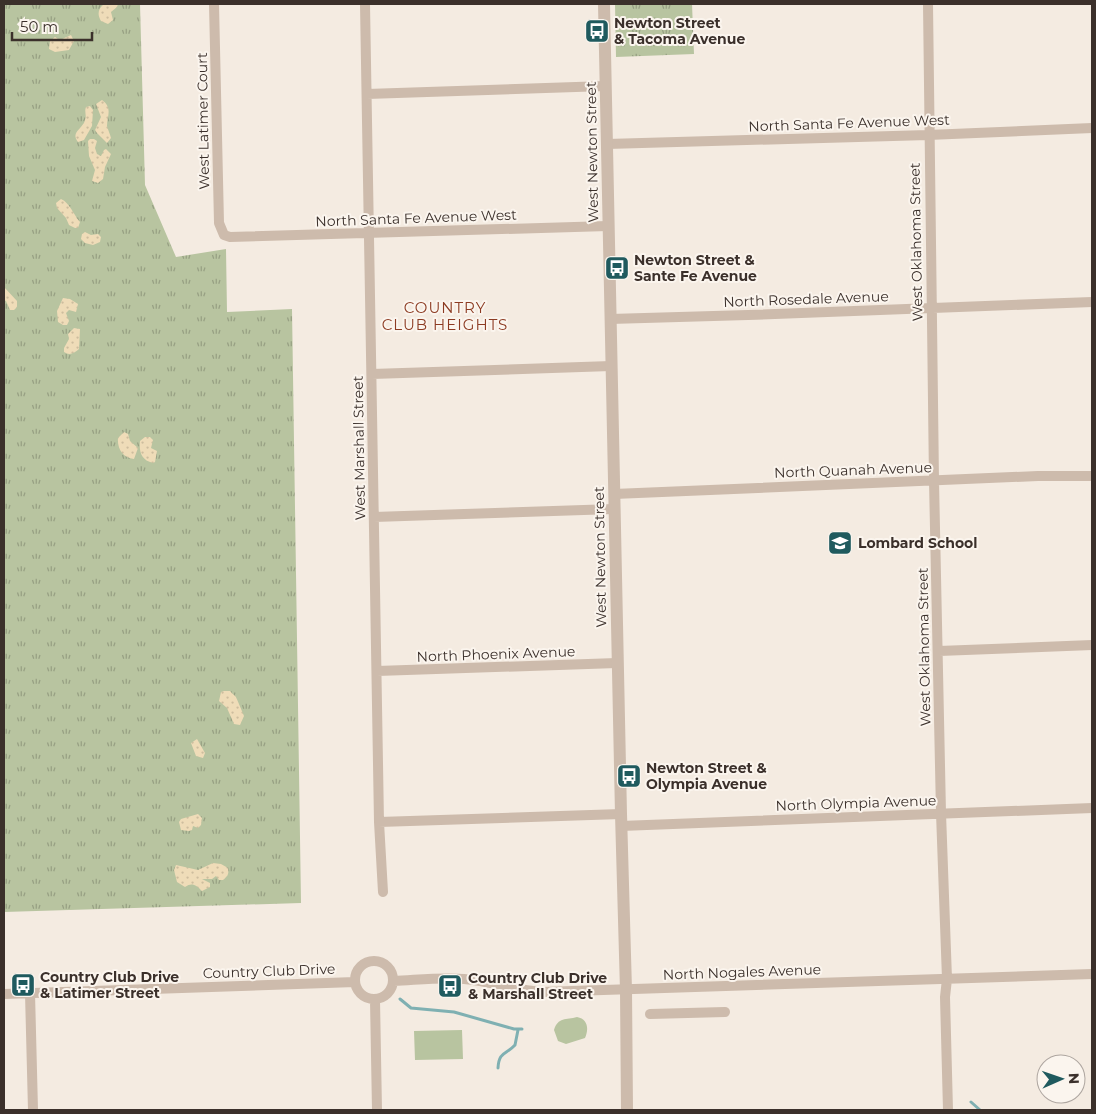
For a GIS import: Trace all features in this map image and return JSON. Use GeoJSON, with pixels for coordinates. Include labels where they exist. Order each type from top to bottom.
{"type":"FeatureCollection","features":[{"type":"Feature","properties":{"kind":"street","name":"West Latimer Court"},"geometry":{"type":"LineString","coordinates":[[214,4],[219,223],[224,236]]}},
{"type":"Feature","properties":{"kind":"street","name":"West Marshall Street"},"geometry":{"type":"LineString","coordinates":[[364,4],[379,822],[382,892]]}},
{"type":"Feature","properties":{"kind":"street","name":"West Newton Street"},"geometry":{"type":"LineString","coordinates":[[604,4],[627,1110]]}},
{"type":"Feature","properties":{"kind":"street","name":"West Oklahoma Street"},"geometry":{"type":"LineString","coordinates":[[928,4],[928,135],[934,481],[941,813],[947,979],[945,998],[948,1110]]}},
{"type":"Feature","properties":{"kind":"street"},"geometry":{"type":"LineString","coordinates":[[367,94],[606,86]]}},
{"type":"Feature","properties":{"kind":"street","name":"North Santa Fe Avenue West"},"geometry":{"type":"LineString","coordinates":[[607,144],[928,135],[1092,128]]}},
{"type":"Feature","properties":{"kind":"street","name":"North Santa Fe Avenue West"},"geometry":{"type":"LineString","coordinates":[[224,236],[608,226]]}},
{"type":"Feature","properties":{"kind":"street","name":"North Rosedale Avenue"},"geometry":{"type":"LineString","coordinates":[[610,318],[748,316],[1092,302]]}},
{"type":"Feature","properties":{"kind":"street"},"geometry":{"type":"LineString","coordinates":[[372,374],[611,366]]}},
{"type":"Feature","properties":{"kind":"street","name":"North Quanah Avenue"},"geometry":{"type":"LineString","coordinates":[[614,494],[1092,476]]}},
{"type":"Feature","properties":{"kind":"street"},"geometry":{"type":"LineString","coordinates":[[374,517],[614,509]]}},
{"type":"Feature","properties":{"kind":"street"},"geometry":{"type":"LineString","coordinates":[[939,651],[1092,645]]}},
{"type":"Feature","properties":{"kind":"street","name":"North Phoenix Avenue"},"geometry":{"type":"LineString","coordinates":[[377,671],[617,664]]}},
{"type":"Feature","properties":{"kind":"street","name":"North Olympia Avenue"},"geometry":{"type":"LineString","coordinates":[[379,822],[621,820],[1092,808]]}},
{"type":"Feature","properties":{"kind":"street"},"geometry":{"type":"LineString","coordinates":[[373,961],[385,964],[393,974],[394,980],[388,994],[375,1000],[365,998],[358,991],[355,982],[359,968],[365,963],[373,961]]}},
{"type":"Feature","properties":{"kind":"street","name":"North Nogales Avenue"},"geometry":{"type":"LineString","coordinates":[[394,980],[463,979],[542,992],[1092,974]]}},
{"type":"Feature","properties":{"kind":"street","name":"Country Club Drive"},"geometry":{"type":"LineString","coordinates":[[4,994],[355,982]]}},
{"type":"Feature","properties":{"kind":"street"},"geometry":{"type":"LineString","coordinates":[[30,993],[33,1110]]}},
{"type":"Feature","properties":{"kind":"street"},"geometry":{"type":"LineString","coordinates":[[375,1000],[378,1110]]}},
{"type":"Feature","properties":{"kind":"street"},"geometry":{"type":"LineString","coordinates":[[650,1014],[725,1012]]}},
{"type":"Feature","properties":{"kind":"green space"},"geometry":{"type":"Polygon","coordinates":[[[4,4],[140,4],[145,185],[176,257],[226,249],[227,312],[292,309],[301,903],[4,912],[4,4]]]}},
{"type":"Feature","properties":{"kind":"green space"},"geometry":{"type":"Polygon","coordinates":[[[615,4],[692,4],[694,54],[616,57],[615,4]]]}},
{"type":"Feature","properties":{"kind":"green space"},"geometry":{"type":"Polygon","coordinates":[[[577,1017],[581,1018],[587,1025],[585,1038],[566,1044],[558,1041],[554,1030],[558,1023],[577,1017]]]}},
{"type":"Feature","properties":{"kind":"green space"},"geometry":{"type":"Polygon","coordinates":[[[462,1030],[463,1059],[415,1060],[414,1031],[462,1030]]]}},
{"type":"Feature","properties":{"kind":"sand"},"geometry":{"type":"Polygon","coordinates":[[[104,4],[118,4],[111,12],[113,20],[108,24],[101,21],[99,16],[99,10],[104,4]]]}},
{"type":"Feature","properties":{"kind":"sand"},"geometry":{"type":"Polygon","coordinates":[[[71,35],[74,41],[69,50],[55,52],[49,49],[50,41],[55,37],[60,40],[71,35]]]}},
{"type":"Feature","properties":{"kind":"sand"},"geometry":{"type":"Polygon","coordinates":[[[102,100],[109,112],[107,126],[111,138],[107,143],[95,130],[101,117],[96,104],[102,100]]]}},
{"type":"Feature","properties":{"kind":"sand"},"geometry":{"type":"Polygon","coordinates":[[[90,106],[93,110],[92,126],[84,140],[78,142],[75,136],[76,133],[84,123],[86,107],[90,106]]]}},
{"type":"Feature","properties":{"kind":"sand"},"geometry":{"type":"Polygon","coordinates":[[[90,139],[97,141],[95,148],[97,154],[101,156],[106,149],[111,154],[105,167],[103,179],[98,183],[92,181],[95,170],[89,156],[88,141],[90,139]]]}},
{"type":"Feature","properties":{"kind":"sand"},"geometry":{"type":"Polygon","coordinates":[[[61,199],[69,206],[80,222],[78,228],[69,225],[66,218],[57,208],[56,203],[61,199]]]}},
{"type":"Feature","properties":{"kind":"sand"},"geometry":{"type":"Polygon","coordinates":[[[85,232],[91,235],[98,234],[101,237],[100,242],[93,245],[85,243],[81,239],[82,234],[85,232]]]}},
{"type":"Feature","properties":{"kind":"sand"},"geometry":{"type":"Polygon","coordinates":[[[4,287],[17,301],[17,307],[14,310],[10,310],[4,300],[4,287]]]}},
{"type":"Feature","properties":{"kind":"sand"},"geometry":{"type":"Polygon","coordinates":[[[63,298],[70,299],[78,304],[76,312],[69,310],[66,313],[69,321],[67,325],[58,322],[57,311],[63,298]]]}},
{"type":"Feature","properties":{"kind":"sand"},"geometry":{"type":"Polygon","coordinates":[[[74,328],[80,329],[79,349],[74,353],[68,354],[64,352],[64,348],[69,339],[68,334],[74,328]]]}},
{"type":"Feature","properties":{"kind":"sand"},"geometry":{"type":"Polygon","coordinates":[[[124,432],[128,434],[130,441],[138,448],[134,459],[124,455],[120,449],[118,438],[124,432]]]}},
{"type":"Feature","properties":{"kind":"sand"},"geometry":{"type":"Polygon","coordinates":[[[145,437],[150,437],[153,440],[151,448],[157,451],[155,462],[153,463],[143,458],[140,449],[140,441],[145,437]]]}},
{"type":"Feature","properties":{"kind":"sand"},"geometry":{"type":"Polygon","coordinates":[[[230,691],[236,697],[244,716],[240,725],[234,724],[227,708],[219,701],[221,692],[230,691]]]}},
{"type":"Feature","properties":{"kind":"sand"},"geometry":{"type":"Polygon","coordinates":[[[197,739],[205,753],[203,758],[196,756],[191,743],[197,739]]]}},
{"type":"Feature","properties":{"kind":"sand"},"geometry":{"type":"Polygon","coordinates":[[[198,814],[202,818],[201,825],[198,828],[193,826],[192,830],[189,831],[181,830],[179,822],[181,819],[198,814]]]}},
{"type":"Feature","properties":{"kind":"sand"},"geometry":{"type":"Polygon","coordinates":[[[213,863],[221,864],[228,868],[228,873],[223,880],[219,880],[216,876],[212,879],[202,879],[210,883],[210,887],[202,891],[194,885],[185,887],[177,882],[174,870],[176,865],[198,870],[213,863]]]}},
{"type":"Feature","properties":{"kind":"waterway"},"geometry":{"type":"LineString","coordinates":[[400,999],[411,1008],[454,1012],[514,1029],[522,1029]]}},
{"type":"Feature","properties":{"kind":"waterway"},"geometry":{"type":"LineString","coordinates":[[498,1068],[501,1056],[515,1045],[518,1030]]}},
{"type":"Feature","properties":{"kind":"waterway"},"geometry":{"type":"LineString","coordinates":[[971,1102],[980,1110]]}},
{"type":"Feature","properties":{"kind":"place","name":"Newton Street & Tacoma Avenue"},"geometry":{"type":"Point","coordinates":[597,31]}},
{"type":"Feature","properties":{"kind":"place","name":"Newton Street & Sante Fe Avenue"},"geometry":{"type":"Point","coordinates":[617,268]}},
{"type":"Feature","properties":{"kind":"place","name":"Lombard School"},"geometry":{"type":"Point","coordinates":[840,543]}},
{"type":"Feature","properties":{"kind":"place","name":"Newton Street & Olympia Avenue"},"geometry":{"type":"Point","coordinates":[629,776]}},
{"type":"Feature","properties":{"kind":"place","name":"Country Club Drive & Latimer Street"},"geometry":{"type":"Point","coordinates":[23,985]}},
{"type":"Feature","properties":{"kind":"place","name":"Country Club Drive & Marshall Street"},"geometry":{"type":"Point","coordinates":[450,986]}},
{"type":"Feature","properties":{"kind":"district","name":"COUNTRY CLUB HEIGHTS"},"geometry":{"type":"Point","coordinates":[445,316]}}]}
